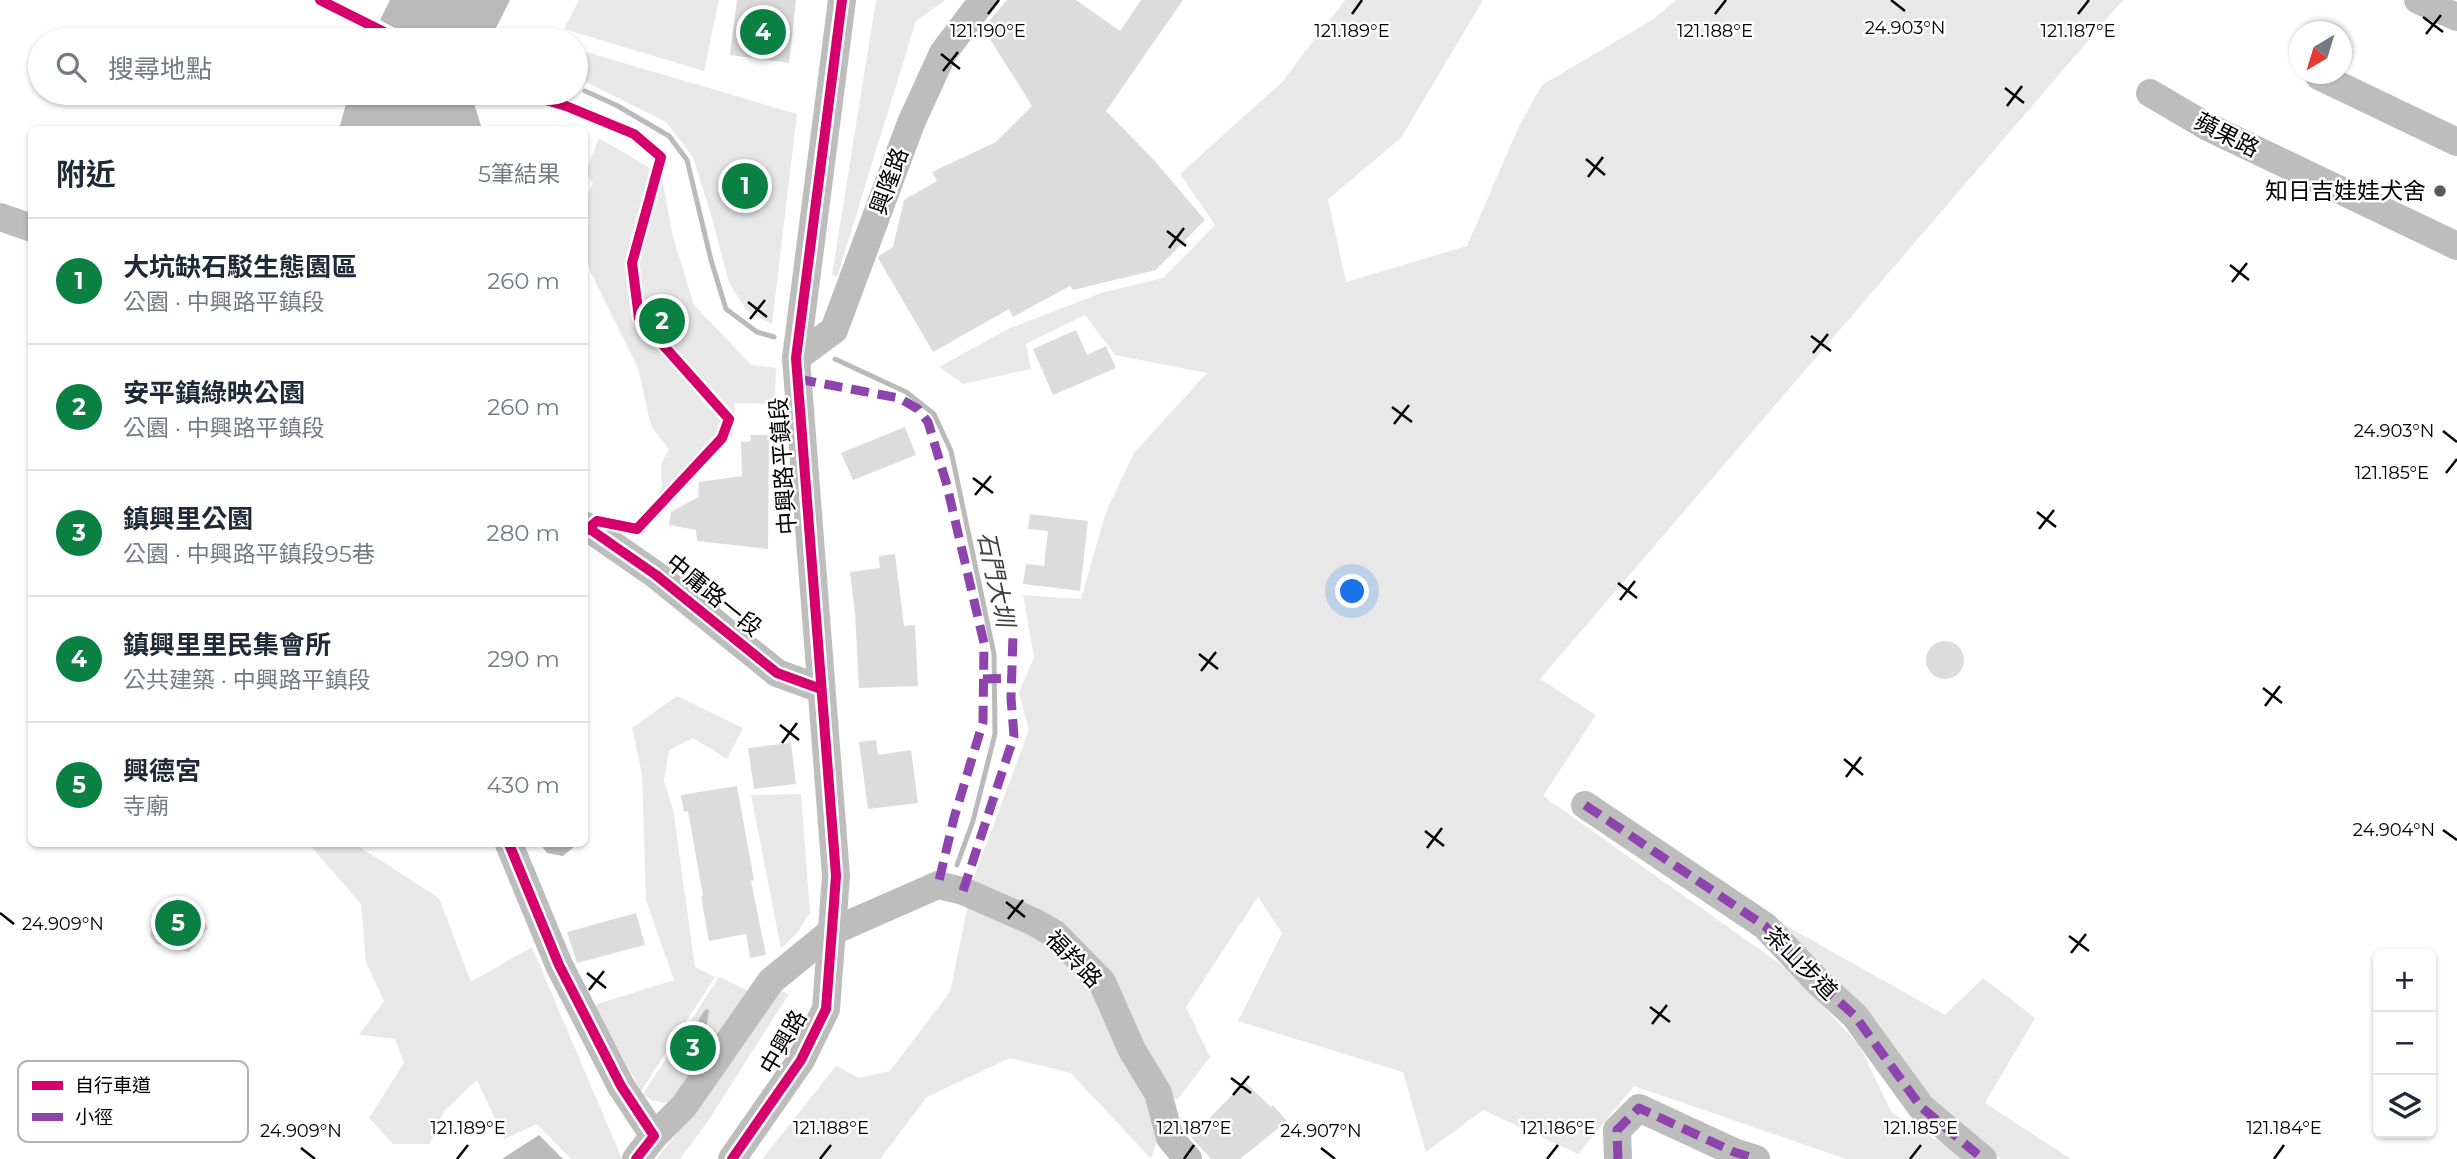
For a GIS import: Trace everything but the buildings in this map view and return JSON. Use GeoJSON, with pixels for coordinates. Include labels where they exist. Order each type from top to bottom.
{"type":"FeatureCollection","features":[{"type":"Feature","properties":{"kind":"street","name":"中興路平鎮段"},"geometry":{"type":"LineString","coordinates":[[831,932],[836,876],[796,358],[842,0]]}},
{"type":"Feature","properties":{"kind":"street","name":"興隆路"},"geometry":{"type":"LineString","coordinates":[[796,358],[834,330],[911,123],[943,53],[984,0]]}},
{"type":"Feature","properties":{"kind":"street"},"geometry":{"type":"LineString","coordinates":[[2418,0],[2457,17]]}},
{"type":"Feature","properties":{"kind":"street"},"geometry":{"type":"LineString","coordinates":[[2336,84],[2457,142]]}},
{"type":"Feature","properties":{"kind":"street","name":"蘋果路"},"geometry":{"type":"LineString","coordinates":[[2150,93],[2206,127],[2457,246]]}},
{"type":"Feature","properties":{"kind":"street"},"geometry":{"type":"LineString","coordinates":[[0,217],[28,227]]}},
{"type":"Feature","properties":{"kind":"street","name":"中庸路一段"},"geometry":{"type":"LineString","coordinates":[[588,529],[656,575],[777,673],[821,689]]}},
{"type":"Feature","properties":{"kind":"street","name":"茶山步道"},"geometry":{"type":"LineString","coordinates":[[1585,804],[1765,926],[1819,984],[1855,1016],[1921,1107],[1983,1159]]}},
{"type":"Feature","properties":{"kind":"street"},"geometry":{"type":"LineString","coordinates":[[510,847],[559,965],[621,1086],[654,1136]]}},
{"type":"Feature","properties":{"kind":"street","name":"福羚路"},"geometry":{"type":"LineString","coordinates":[[636,1159],[684,1106],[771,981],[831,932],[938,885],[964,891],[1055,934],[1102,982],[1132,1050],[1158,1093],[1170,1138],[1188,1159]]}},
{"type":"Feature","properties":{"kind":"street","name":"中興路"},"geometry":{"type":"LineString","coordinates":[[732,1159],[801,1060],[826,1009],[831,932]]}},
{"type":"Feature","properties":{"kind":"street"},"geometry":{"type":"LineString","coordinates":[[1618,1159],[1617,1130],[1639,1108],[1734,1152],[1756,1159]]}},
{"type":"Feature","properties":{"kind":"shaded area"},"geometry":{"type":"Polygon","coordinates":[[[390,0],[510,0],[496,28],[395,28],[380,20],[390,0]]]}},
{"type":"Feature","properties":{"kind":"shaded area"},"geometry":{"type":"Polygon","coordinates":[[[579,0],[719,0],[704,71],[588,36],[588,28],[565,28],[579,0]]]}},
{"type":"Feature","properties":{"kind":"shaded area"},"geometry":{"type":"Polygon","coordinates":[[[876,0],[945,0],[916,21],[837,277],[832,275],[876,0]]]}},
{"type":"Feature","properties":{"kind":"shaded area"},"geometry":{"type":"Polygon","coordinates":[[[1345,0],[1483,0],[1401,138],[1328,199],[1346,282],[1467,246],[1519,126],[1542,85],[1652,20],[1676,0],[2123,0],[1540,679],[1596,715],[1543,796],[1790,971],[1859,1045],[1892,1113],[1968,1159],[1846,1159],[1634,1086],[1578,1154],[1483,1110],[1426,1152],[1403,1072],[1238,1021],[1282,933],[1258,897],[1186,1007],[1210,1057],[1178,1099],[1148,1097],[1157,1140],[1151,1159],[1071,1073],[1010,1058],[927,1097],[880,1159],[762,1159],[836,1066],[859,1078],[890,1071],[950,992],[973,880],[1029,730],[1019,693],[1034,657],[1023,595],[1081,599],[1106,512],[1134,453],[1207,373],[1115,355],[1085,315],[1026,344],[1031,369],[963,384],[939,367],[1008,329],[1101,293],[1163,278],[1215,225],[1180,174],[1282,82],[1345,0]]]}},
{"type":"Feature","properties":{"kind":"shaded area"},"geometry":{"type":"Polygon","coordinates":[[[588,53],[797,114],[772,324],[748,312],[729,283],[693,157],[666,122],[588,83],[588,53]]]}},
{"type":"Feature","properties":{"kind":"shaded area"},"geometry":{"type":"Polygon","coordinates":[[[346,105],[475,105],[481,126],[340,126],[346,105]]]}},
{"type":"Feature","properties":{"kind":"shaded area"},"geometry":{"type":"Polygon","coordinates":[[[599,138],[662,178],[673,237],[694,305],[751,365],[776,368],[775,404],[735,403],[733,435],[654,520],[635,521],[657,498],[662,485],[661,464],[669,449],[651,426],[638,368],[590,271],[588,194],[593,183],[588,177],[588,166],[599,138]]]}},
{"type":"Feature","properties":{"kind":"shaded area"},"geometry":{"type":"Polygon","coordinates":[[[677,696],[743,728],[727,759],[693,738],[669,750],[664,781],[673,809],[695,967],[715,977],[641,1091],[594,1005],[674,980],[646,900],[642,774],[632,728],[677,696]]]}},
{"type":"Feature","properties":{"kind":"shaded area"},"geometry":{"type":"Polygon","coordinates":[[[801,794],[810,913],[797,933],[781,949],[751,795],[801,794]]]}},
{"type":"Feature","properties":{"kind":"shaded area"},"geometry":{"type":"Polygon","coordinates":[[[312,847],[360,847],[439,898],[471,982],[532,947],[622,1159],[571,1159],[537,1124],[504,1139],[477,1080],[444,1111],[430,1144],[393,1144],[369,1118],[404,1063],[395,1039],[359,1035],[384,1001],[366,962],[361,904],[312,847]]]}},
{"type":"Feature","properties":{"kind":"shaded area"},"geometry":{"type":"Polygon","coordinates":[[[542,847],[574,847],[563,856],[547,853],[542,847]]]}},
{"type":"Feature","properties":{"kind":"shaded area"},"geometry":{"type":"Polygon","coordinates":[[[1783,924],[1945,1015],[1983,978],[2035,1018],[1985,1103],[2071,1159],[2001,1159],[1920,1096],[1786,939],[1783,924]]]}},
{"type":"Feature","properties":{"kind":"shaded area"},"geometry":{"type":"Polygon","coordinates":[[[719,977],[747,990],[742,1003],[670,1102],[649,1098],[643,1094],[719,977]]]}},
{"type":"Feature","properties":{"kind":"shaded area"},"geometry":{"type":"Polygon","coordinates":[[[778,990],[789,994],[706,1124],[680,1159],[656,1159],[683,1126],[778,990]]]}},
{"type":"Feature","properties":{"kind":"shaded area"},"geometry":{"type":"Polygon","coordinates":[[[706,1009],[709,1010],[705,1038],[699,1031],[698,1024],[706,1009]]]}},
{"type":"Feature","properties":{"kind":"shaded area"},"geometry":{"type":"Polygon","coordinates":[[[539,1135],[563,1159],[502,1159],[539,1135]]]}},
{"type":"Feature","properties":{"kind":"waterway","name":"石門大圳"},"geometry":{"type":"LineString","coordinates":[[588,92],[616,105],[669,136],[687,160],[711,260],[726,309],[757,332],[774,337]]}},
{"type":"Feature","properties":{"kind":"waterway","name":"石門大圳"},"geometry":{"type":"LineString","coordinates":[[835,359],[906,392],[934,414],[951,451],[994,654],[995,734],[973,821],[957,865]]}},
{"type":"Feature","properties":{"kind":"marked path"},"geometry":{"type":"LineString","coordinates":[[798,379],[899,398],[918,409],[928,422],[946,482],[984,643],[983,722],[954,818],[938,885]]}},
{"type":"Feature","properties":{"kind":"marked path"},"geometry":{"type":"LineString","coordinates":[[963,891],[1014,736],[1011,698],[1013,635]]}},
{"type":"Feature","properties":{"kind":"marked path"},"geometry":{"type":"LineString","coordinates":[[983,679],[1012,678]]}},
{"type":"Feature","properties":{"kind":"marked path"},"geometry":{"type":"LineString","coordinates":[[1585,805],[1765,926],[1820,984],[1855,1016],[1921,1107],[1983,1159]]}},
{"type":"Feature","properties":{"kind":"marked path"},"geometry":{"type":"LineString","coordinates":[[1618,1159],[1617,1130],[1639,1108],[1734,1152],[1756,1159]]}},
{"type":"Feature","properties":{"kind":"cycle path"},"geometry":{"type":"LineString","coordinates":[[320,0],[376,28]]}},
{"type":"Feature","properties":{"kind":"cycle path"},"geometry":{"type":"LineString","coordinates":[[732,1159],[801,1060],[826,1009],[836,876],[796,358],[842,0]]}},
{"type":"Feature","properties":{"kind":"cycle path"},"geometry":{"type":"LineString","coordinates":[[563,105],[634,134],[661,157],[632,263],[639,318],[729,419],[722,438],[637,529],[597,521],[588,529]]}},
{"type":"Feature","properties":{"kind":"cycle path"},"geometry":{"type":"LineString","coordinates":[[588,528],[656,575],[777,673],[821,689]]}},
{"type":"Feature","properties":{"kind":"cycle path"},"geometry":{"type":"LineString","coordinates":[[510,847],[559,965],[621,1086],[654,1136],[636,1159]]}},
{"type":"Feature","properties":{"kind":"place","name":"鎮興里里民集會所"},"geometry":{"type":"Point","coordinates":[763,32]}},
{"type":"Feature","properties":{"kind":"place","name":"大坑缺石駁生態園區"},"geometry":{"type":"Point","coordinates":[745,186]}},
{"type":"Feature","properties":{"kind":"place","name":"知日吉娃娃犬舍"},"geometry":{"type":"Point","coordinates":[2440,191]}},
{"type":"Feature","properties":{"kind":"place","name":"安平鎮綠映公園"},"geometry":{"type":"Point","coordinates":[662,321]}},
{"type":"Feature","properties":{"kind":"place","name":"興德宮"},"geometry":{"type":"Point","coordinates":[178,923]}},
{"type":"Feature","properties":{"kind":"place","name":"鎮興里公園"},"geometry":{"type":"Point","coordinates":[693,1048]}}]}
